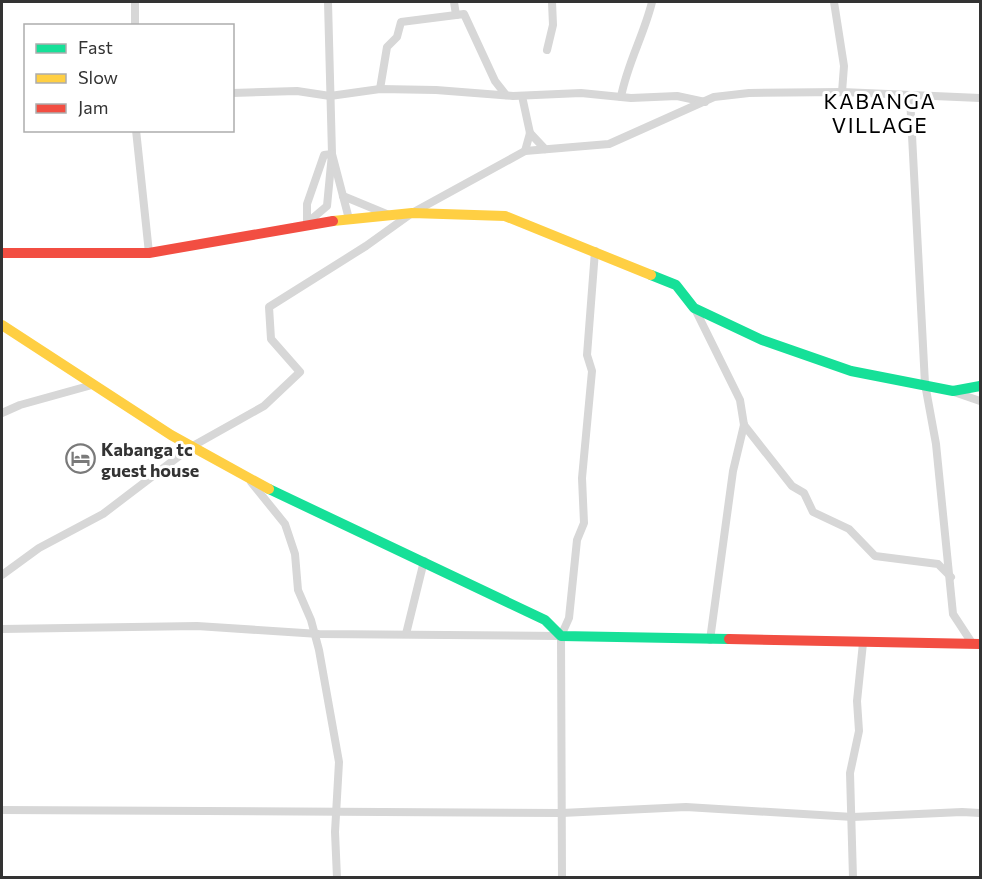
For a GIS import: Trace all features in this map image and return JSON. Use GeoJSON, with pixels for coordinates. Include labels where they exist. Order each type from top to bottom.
{"type":"FeatureCollection","features":[{"type":"Feature","properties":{"kind":"street"},"geometry":{"type":"LineString","coordinates":[[135,2],[135,24]]}},
{"type":"Feature","properties":{"kind":"street"},"geometry":{"type":"LineString","coordinates":[[308,223],[327,206],[332,154],[328,2]]}},
{"type":"Feature","properties":{"kind":"street"},"geometry":{"type":"LineString","coordinates":[[454,2],[456,15]]}},
{"type":"Feature","properties":{"kind":"street"},"geometry":{"type":"LineString","coordinates":[[547,50],[553,25],[552,2]]}},
{"type":"Feature","properties":{"kind":"street"},"geometry":{"type":"LineString","coordinates":[[621,97],[625,73],[648,19],[652,2]]}},
{"type":"Feature","properties":{"kind":"street"},"geometry":{"type":"LineString","coordinates":[[834,2],[844,66],[842,92]]}},
{"type":"Feature","properties":{"kind":"street"},"geometry":{"type":"LineString","coordinates":[[380,89],[387,47],[397,37],[402,22],[464,14],[506,96]]}},
{"type":"Feature","properties":{"kind":"street"},"geometry":{"type":"LineString","coordinates":[[234,93],[297,91],[330,96],[380,89],[436,90],[506,96],[582,93],[621,97],[677,96],[705,102]]}},
{"type":"Feature","properties":{"kind":"street"},"geometry":{"type":"LineString","coordinates":[[2,575],[39,548],[103,514],[191,447],[264,406],[300,372],[271,339],[269,307],[351,256],[412,213],[525,151],[609,144],[714,97],[749,93],[842,92],[910,97],[981,98]]}},
{"type":"Feature","properties":{"kind":"street"},"geometry":{"type":"LineString","coordinates":[[522,96],[530,133],[525,151]]}},
{"type":"Feature","properties":{"kind":"street"},"geometry":{"type":"LineString","coordinates":[[910,97],[925,384],[936,444],[953,614],[976,644]]}},
{"type":"Feature","properties":{"kind":"street"},"geometry":{"type":"LineString","coordinates":[[136,132],[149,253]]}},
{"type":"Feature","properties":{"kind":"street"},"geometry":{"type":"LineString","coordinates":[[530,133],[545,149]]}},
{"type":"Feature","properties":{"kind":"street"},"geometry":{"type":"LineString","coordinates":[[332,154],[350,219]]}},
{"type":"Feature","properties":{"kind":"street"},"geometry":{"type":"LineString","coordinates":[[308,223],[307,204],[324,155],[332,154]]}},
{"type":"Feature","properties":{"kind":"street"},"geometry":{"type":"LineString","coordinates":[[343,196],[390,215]]}},
{"type":"Feature","properties":{"kind":"street"},"geometry":{"type":"LineString","coordinates":[[2,253],[149,253],[308,223],[412,213],[505,216],[676,285],[694,308],[740,400],[744,425],[733,471],[710,640]]}},
{"type":"Feature","properties":{"kind":"street"},"geometry":{"type":"LineString","coordinates":[[562,878],[561,636],[569,618],[577,540],[584,523],[582,478],[592,371],[587,355],[595,251]]}},
{"type":"Feature","properties":{"kind":"street"},"geometry":{"type":"LineString","coordinates":[[694,308],[762,340],[851,371],[925,384],[981,401]]}},
{"type":"Feature","properties":{"kind":"street"},"geometry":{"type":"LineString","coordinates":[[2,325],[191,447],[249,479],[545,620],[561,636]]}},
{"type":"Feature","properties":{"kind":"street"},"geometry":{"type":"LineString","coordinates":[[2,413],[20,405],[92,385]]}},
{"type":"Feature","properties":{"kind":"street"},"geometry":{"type":"LineString","coordinates":[[952,391],[981,386]]}},
{"type":"Feature","properties":{"kind":"street"},"geometry":{"type":"LineString","coordinates":[[744,425],[792,486],[804,493],[813,512],[849,529],[875,556],[938,564],[951,577]]}},
{"type":"Feature","properties":{"kind":"street"},"geometry":{"type":"LineString","coordinates":[[249,479],[285,524],[295,554],[298,590],[315,634],[339,762],[337,878]]}},
{"type":"Feature","properties":{"kind":"street"},"geometry":{"type":"LineString","coordinates":[[406,634],[424,561]]}},
{"type":"Feature","properties":{"kind":"street"},"geometry":{"type":"LineString","coordinates":[[2,629],[197,626],[315,634],[976,644]]}},
{"type":"Feature","properties":{"kind":"street"},"geometry":{"type":"LineString","coordinates":[[853,878],[850,773],[859,731],[857,701],[863,643]]}},
{"type":"Feature","properties":{"kind":"street"},"geometry":{"type":"LineString","coordinates":[[2,810],[562,813],[686,807],[853,817],[981,813]]}},
{"type":"Feature","properties":{"kind":"traffic: fast"},"geometry":{"type":"LineString","coordinates":[[651,275],[676,285],[694,308],[762,340],[851,371],[953,391],[980,386]]}},
{"type":"Feature","properties":{"kind":"traffic: fast"},"geometry":{"type":"LineString","coordinates":[[269,489],[545,620],[561,636],[729,639]]}},
{"type":"Feature","properties":{"kind":"traffic: slow"},"geometry":{"type":"LineString","coordinates":[[333,221],[412,213],[505,216],[651,275]]}},
{"type":"Feature","properties":{"kind":"traffic: slow"},"geometry":{"type":"LineString","coordinates":[[2,325],[171,435],[269,489]]}},
{"type":"Feature","properties":{"kind":"traffic: jam"},"geometry":{"type":"LineString","coordinates":[[2,253],[149,253],[333,221]]}},
{"type":"Feature","properties":{"kind":"traffic: jam"},"geometry":{"type":"LineString","coordinates":[[729,639],[980,644]]}},
{"type":"Feature","properties":{"kind":"place","name":"Kabanga tc guest house"},"geometry":{"type":"Point","coordinates":[80,459]}},
{"type":"Feature","properties":{"kind":"district","name":"KABANGA VILLAGE"},"geometry":{"type":"Point","coordinates":[880,112]}}]}
